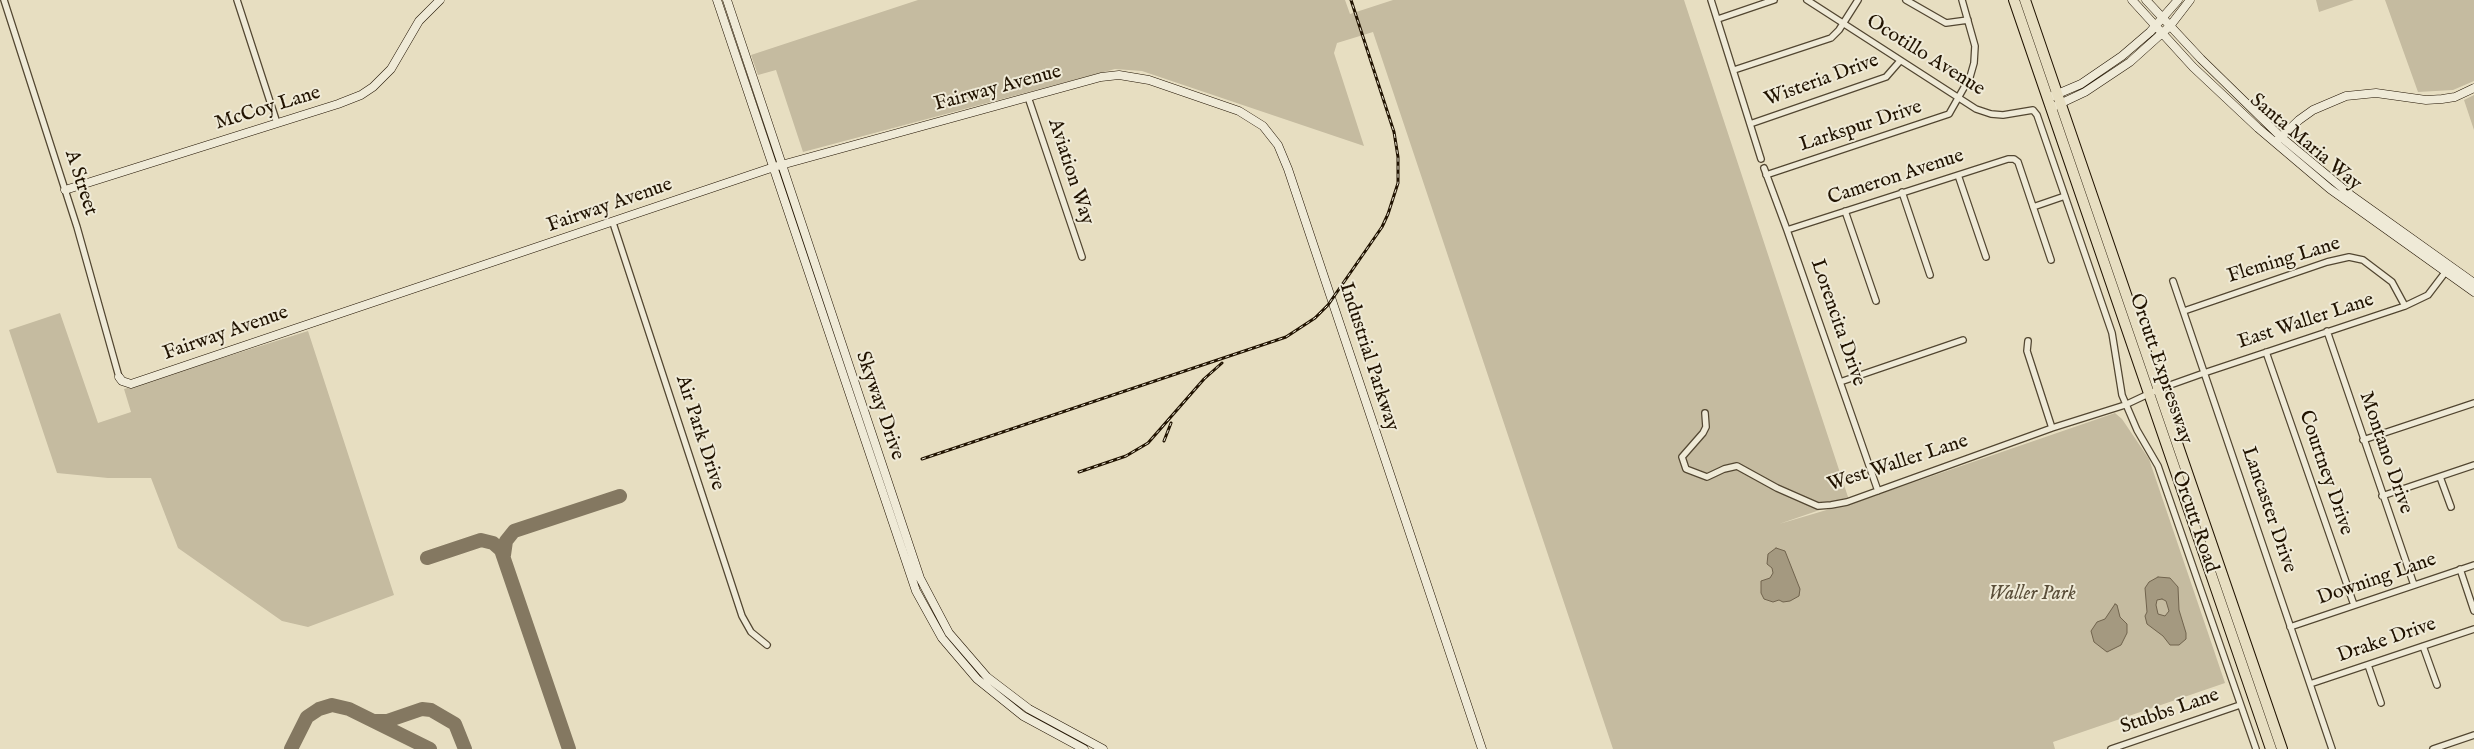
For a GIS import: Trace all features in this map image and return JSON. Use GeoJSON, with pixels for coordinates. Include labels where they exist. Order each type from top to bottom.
{"type":"FeatureCollection","features":[{"type":"Feature","properties":{"kind":"highway","name":"Orcutt Expressway"},"geometry":{"type":"LineString","coordinates":[[2014,0],[2054,101],[2154,391],[2282,749]]}},
{"type":"Feature","properties":{"kind":"highway","name":"Orcutt Expressway"},"geometry":{"type":"LineString","coordinates":[[2025,0],[2054,101]]}},
{"type":"Feature","properties":{"kind":"highway","name":"Orcutt Expressway"},"geometry":{"type":"LineString","coordinates":[[2154,391],[2271,749]]}},
{"type":"Feature","properties":{"kind":"street","name":"A Street"},"geometry":{"type":"LineString","coordinates":[[4,0],[65,190],[119,377]]}},
{"type":"Feature","properties":{"kind":"street"},"geometry":{"type":"LineString","coordinates":[[237,0],[277,123]]}},
{"type":"Feature","properties":{"kind":"street","name":"McCoy Lane"},"geometry":{"type":"LineString","coordinates":[[65,190],[349,100],[373,88],[391,69],[419,21],[440,0]]}},
{"type":"Feature","properties":{"kind":"street","name":"Skyway Drive"},"geometry":{"type":"LineString","coordinates":[[717,0],[778,166],[915,565],[940,618],[968,657],[1003,691],[1029,708],[1103,749]]}},
{"type":"Feature","properties":{"kind":"street","name":"Skyway Drive"},"geometry":{"type":"LineString","coordinates":[[726,0],[906,568],[928,615],[957,657],[998,698],[1023,716],[1084,749]]}},
{"type":"Feature","properties":{"kind":"street"},"geometry":{"type":"LineString","coordinates":[[1712,0],[1761,159]]}},
{"type":"Feature","properties":{"kind":"street"},"geometry":{"type":"LineString","coordinates":[[1718,19],[1774,0]]}},
{"type":"Feature","properties":{"kind":"street","name":"Ocotillo Avenue"},"geometry":{"type":"LineString","coordinates":[[1807,0],[1959,99],[1991,114],[2003,115],[2033,110]]}},
{"type":"Feature","properties":{"kind":"street"},"geometry":{"type":"LineString","coordinates":[[1734,70],[1831,38],[1843,24],[1858,0]]}},
{"type":"Feature","properties":{"kind":"street"},"geometry":{"type":"LineString","coordinates":[[1906,0],[1946,23],[1968,20]]}},
{"type":"Feature","properties":{"kind":"street","name":"Larkspur Drive"},"geometry":{"type":"LineString","coordinates":[[1766,176],[1949,114],[1970,77],[1974,63],[1975,46],[1962,0]]}},
{"type":"Feature","properties":{"kind":"street","name":"Santa Maria Way"},"geometry":{"type":"LineString","coordinates":[[2132,0],[2192,67],[2278,140],[2330,189],[2448,269],[2474,283]]}},
{"type":"Feature","properties":{"kind":"street","name":"Santa Maria Way"},"geometry":{"type":"LineString","coordinates":[[2146,0],[2278,140]]}},
{"type":"Feature","properties":{"kind":"street"},"geometry":{"type":"LineString","coordinates":[[2054,101],[2104,69],[2155,26],[2178,0]]}},
{"type":"Feature","properties":{"kind":"street"},"geometry":{"type":"LineString","coordinates":[[2054,101],[2110,76],[2170,26],[2190,0]]}},
{"type":"Feature","properties":{"kind":"street","name":"Wisteria Drive"},"geometry":{"type":"LineString","coordinates":[[1750,124],[1886,77],[1900,62]]}},
{"type":"Feature","properties":{"kind":"street","name":"Fairway Avenue"},"geometry":{"type":"LineString","coordinates":[[119,377],[122,381],[131,384],[614,223],[778,166],[1101,77],[1120,75]]}},
{"type":"Feature","properties":{"kind":"street","name":"Industrial Parkway"},"geometry":{"type":"LineString","coordinates":[[1120,75],[1162,84],[1239,111],[1263,126],[1278,145],[1288,169],[1482,749]]}},
{"type":"Feature","properties":{"kind":"street"},"geometry":{"type":"LineString","coordinates":[[2278,140],[2298,120],[2313,110],[2346,96],[2376,93],[2426,100],[2442,99],[2455,97],[2474,88]]}},
{"type":"Feature","properties":{"kind":"street","name":"Aviation Way"},"geometry":{"type":"LineString","coordinates":[[1028,97],[1082,257]]}},
{"type":"Feature","properties":{"kind":"street","name":"Orcutt Road"},"geometry":{"type":"LineString","coordinates":[[2033,110],[2037,115],[2112,333],[2125,405],[2158,466],[2256,749]]}},
{"type":"Feature","properties":{"kind":"street","name":"Cameron Avenue"},"geometry":{"type":"LineString","coordinates":[[1787,230],[2008,159],[2014,159],[2018,162],[2033,207]]}},
{"type":"Feature","properties":{"kind":"street","name":"Lorencita Drive"},"geometry":{"type":"LineString","coordinates":[[1764,168],[1878,491]]}},
{"type":"Feature","properties":{"kind":"street"},"geometry":{"type":"LineString","coordinates":[[1958,175],[1986,256]]}},
{"type":"Feature","properties":{"kind":"street"},"geometry":{"type":"LineString","coordinates":[[1902,192],[1930,275]]}},
{"type":"Feature","properties":{"kind":"street"},"geometry":{"type":"LineString","coordinates":[[2051,260],[2033,207],[2065,196]]}},
{"type":"Feature","properties":{"kind":"street"},"geometry":{"type":"LineString","coordinates":[[1846,211],[1876,301]]}},
{"type":"Feature","properties":{"kind":"street","name":"Air Park Drive"},"geometry":{"type":"LineString","coordinates":[[614,223],[742,616],[750,632],[767,645]]}},
{"type":"Feature","properties":{"kind":"street","name":"Fleming Lane"},"geometry":{"type":"LineString","coordinates":[[2184,310],[2327,262],[2349,257],[2363,260],[2392,282],[2405,306]]}},
{"type":"Feature","properties":{"kind":"street","name":"Santa Maria Way"},"geometry":{"type":"LineString","coordinates":[[2448,269],[2474,292]]}},
{"type":"Feature","properties":{"kind":"street","name":"East Waller Lane"},"geometry":{"type":"LineString","coordinates":[[2154,391],[2405,306],[2428,295],[2448,269]]}},
{"type":"Feature","properties":{"kind":"street","name":"Lancaster Drive"},"geometry":{"type":"LineString","coordinates":[[2173,281],[2332,749]]}},
{"type":"Feature","properties":{"kind":"street","name":"Montano Drive"},"geometry":{"type":"LineString","coordinates":[[2327,331],[2414,585]]}},
{"type":"Feature","properties":{"kind":"street"},"geometry":{"type":"LineString","coordinates":[[1840,382],[1964,340]]}},
{"type":"Feature","properties":{"kind":"street"},"geometry":{"type":"LineString","coordinates":[[2028,341],[2027,350],[2052,428]]}},
{"type":"Feature","properties":{"kind":"street","name":"Courtney Drive"},"geometry":{"type":"LineString","coordinates":[[2266,352],[2354,605]]}},
{"type":"Feature","properties":{"kind":"street","name":"West Waller Lane"},"geometry":{"type":"LineString","coordinates":[[1705,413],[1706,427],[1703,433],[1682,457],[1686,469],[1707,477],[1724,469],[1737,466],[1776,488],[1818,506],[1847,502],[2052,428],[2125,405],[2154,391]]}},
{"type":"Feature","properties":{"kind":"street"},"geometry":{"type":"LineString","coordinates":[[2363,440],[2474,403]]}},
{"type":"Feature","properties":{"kind":"street"},"geometry":{"type":"LineString","coordinates":[[2382,496],[2474,465]]}},
{"type":"Feature","properties":{"kind":"street"},"geometry":{"type":"LineString","coordinates":[[2440,477],[2451,507]]}},
{"type":"Feature","properties":{"kind":"street","name":"Downing Lane"},"geometry":{"type":"LineString","coordinates":[[2290,627],[2474,565]]}},
{"type":"Feature","properties":{"kind":"street"},"geometry":{"type":"LineString","coordinates":[[2460,569],[2474,611]]}},
{"type":"Feature","properties":{"kind":"street","name":"Drake Drive"},"geometry":{"type":"LineString","coordinates":[[2310,684],[2474,629]]}},
{"type":"Feature","properties":{"kind":"street"},"geometry":{"type":"LineString","coordinates":[[2423,646],[2437,685]]}},
{"type":"Feature","properties":{"kind":"street"},"geometry":{"type":"LineString","coordinates":[[2368,665],[2381,703]]}},
{"type":"Feature","properties":{"kind":"street","name":"Stubbs Lane"},"geometry":{"type":"LineString","coordinates":[[2111,749],[2240,705]]}},
{"type":"Feature","properties":{"kind":"street"},"geometry":{"type":"LineString","coordinates":[[2433,749],[2474,735]]}},
{"type":"Feature","properties":{"kind":"green space","name":"Waller Park"},"geometry":{"type":"Polygon","coordinates":[[[918,0],[1345,0],[1350,14],[1393,0],[1684,0],[1849,500],[1779,524],[1874,496],[2115,413],[2122,419],[2149,459],[2225,683],[2053,742],[2055,749],[1613,749],[1373,32],[1337,43],[1334,53],[1364,146],[1142,71],[1115,69],[803,152],[776,70],[758,75],[751,55],[918,0]]]}},
{"type":"Feature","properties":{"kind":"green space"},"geometry":{"type":"Polygon","coordinates":[[[2316,0],[2354,0],[2319,12],[2316,0]]]}},
{"type":"Feature","properties":{"kind":"green space"},"geometry":{"type":"Polygon","coordinates":[[[2385,0],[2474,0],[2474,81],[2453,90],[2418,92],[2385,0]]]}},
{"type":"Feature","properties":{"kind":"green space"},"geometry":{"type":"Polygon","coordinates":[[[2474,95],[2474,130],[2464,100],[2474,95]]]}},
{"type":"Feature","properties":{"kind":"green space"},"geometry":{"type":"Polygon","coordinates":[[[60,313],[98,423],[131,412],[124,389],[308,331],[394,595],[308,627],[282,621],[178,548],[151,478],[108,478],[57,473],[9,330],[60,313]]]}},
{"type":"Feature","properties":{"kind":"shaded area"},"geometry":{"type":"Polygon","coordinates":[[[1776,548],[1785,551],[1800,589],[1799,596],[1790,601],[1783,602],[1779,600],[1773,602],[1764,599],[1761,593],[1761,581],[1770,578],[1773,573],[1772,568],[1767,564],[1768,554],[1776,548]]]}},
{"type":"Feature","properties":{"kind":"shaded area"},"geometry":{"type":"Polygon","coordinates":[[[2158,577],[2170,578],[2178,587],[2179,610],[2186,633],[2186,639],[2179,645],[2170,645],[2163,636],[2147,624],[2145,616],[2147,612],[2145,588],[2149,582],[2158,577]],[[2162,599],[2157,600],[2158,614],[2165,616],[2169,611],[2166,601],[2162,599]]]}},
{"type":"Feature","properties":{"kind":"shaded area"},"geometry":{"type":"Polygon","coordinates":[[[2115,604],[2117,605],[2120,617],[2127,624],[2127,633],[2121,645],[2107,652],[2094,642],[2091,631],[2097,622],[2105,619],[2115,604]]]}},
{"type":"Feature","properties":{"kind":"taxiway"},"geometry":{"type":"LineString","coordinates":[[504,555],[506,541],[514,531],[620,496]]}},
{"type":"Feature","properties":{"kind":"taxiway"},"geometry":{"type":"LineString","coordinates":[[427,558],[481,540],[493,543],[501,550],[569,749]]}},
{"type":"Feature","properties":{"kind":"taxiway"},"geometry":{"type":"LineString","coordinates":[[291,749],[307,717],[319,709],[332,705],[349,709],[430,749]]}},
{"type":"Feature","properties":{"kind":"taxiway"},"geometry":{"type":"LineString","coordinates":[[375,721],[387,721],[422,709],[431,710],[455,724],[465,749]]}},
{"type":"Feature","properties":{"kind":"railway"},"geometry":{"type":"LineString","coordinates":[[922,459],[1286,337],[1315,318],[1328,305],[1382,227],[1398,183],[1398,157],[1394,132],[1351,0]]}},
{"type":"Feature","properties":{"kind":"railway"},"geometry":{"type":"LineString","coordinates":[[1079,472],[1126,456],[1148,443],[1204,379],[1222,363]]}},
{"type":"Feature","properties":{"kind":"railway"},"geometry":{"type":"LineString","coordinates":[[1164,441],[1171,423]]}}]}
